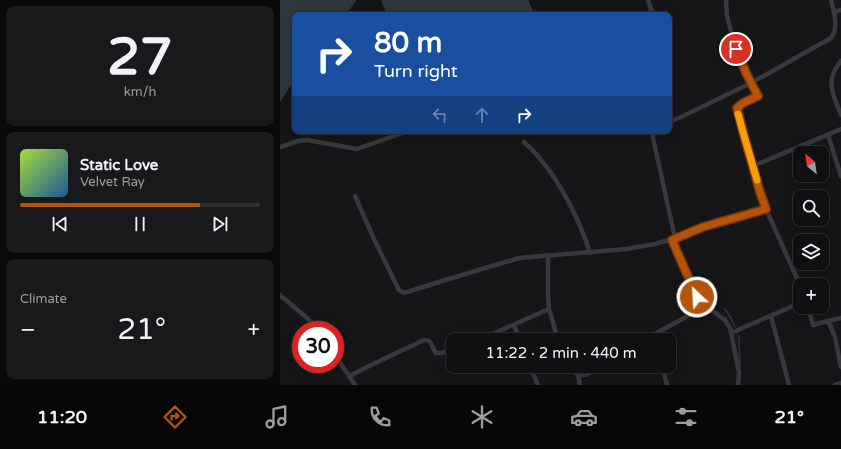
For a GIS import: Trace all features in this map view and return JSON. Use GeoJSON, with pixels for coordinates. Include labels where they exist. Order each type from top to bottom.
{"type":"FeatureCollection","features":[{"type":"Feature","properties":{"kind":"street"},"geometry":{"type":"LineString","coordinates":[[648,0],[652,12]]}},
{"type":"Feature","properties":{"kind":"street"},"geometry":{"type":"LineString","coordinates":[[726,0],[727,16],[736,49],[758,96],[743,103],[737,108],[743,132],[766,209],[797,278]]}},
{"type":"Feature","properties":{"kind":"street"},"geometry":{"type":"LineString","coordinates":[[672,121],[751,83],[831,38],[836,28],[831,0]]}},
{"type":"Feature","properties":{"kind":"street"},"geometry":{"type":"LineString","coordinates":[[834,12],[841,10]]}},
{"type":"Feature","properties":{"kind":"street"},"geometry":{"type":"LineString","coordinates":[[835,18],[841,25]]}},
{"type":"Feature","properties":{"kind":"street"},"geometry":{"type":"LineString","coordinates":[[841,61],[832,76],[831,87],[841,115]]}},
{"type":"Feature","properties":{"kind":"street"},"geometry":{"type":"LineString","coordinates":[[753,166],[841,129]]}},
{"type":"Feature","properties":{"kind":"street"},"geometry":{"type":"LineString","coordinates":[[280,147],[298,141],[307,140],[357,149],[400,134]]}},
{"type":"Feature","properties":{"kind":"street"},"geometry":{"type":"LineString","coordinates":[[653,134],[673,239],[697,297],[727,323],[731,333],[739,372],[738,385]]}},
{"type":"Feature","properties":{"kind":"street"},"geometry":{"type":"LineString","coordinates":[[828,135],[841,176]]}},
{"type":"Feature","properties":{"kind":"street"},"geometry":{"type":"LineString","coordinates":[[524,142],[547,167],[569,202],[584,233],[590,252]]}},
{"type":"Feature","properties":{"kind":"street"},"geometry":{"type":"LineString","coordinates":[[835,158],[841,156]]}},
{"type":"Feature","properties":{"kind":"street"},"geometry":{"type":"LineString","coordinates":[[355,196],[374,239],[399,290],[402,292],[407,292],[442,280],[519,258],[626,249],[654,244],[673,239],[703,227],[766,209]]}},
{"type":"Feature","properties":{"kind":"street"},"geometry":{"type":"LineString","coordinates":[[548,255],[549,309],[556,333]]}},
{"type":"Feature","properties":{"kind":"street"},"geometry":{"type":"LineString","coordinates":[[280,295],[310,321]]}},
{"type":"Feature","properties":{"kind":"street"},"geometry":{"type":"LineString","coordinates":[[655,333],[706,306]]}},
{"type":"Feature","properties":{"kind":"street"},"geometry":{"type":"LineString","coordinates":[[731,333],[793,307]]}},
{"type":"Feature","properties":{"kind":"street"},"geometry":{"type":"LineString","coordinates":[[495,333],[549,309]]}},
{"type":"Feature","properties":{"kind":"street"},"geometry":{"type":"LineString","coordinates":[[810,314],[812,324],[841,318]]}},
{"type":"Feature","properties":{"kind":"street"},"geometry":{"type":"LineString","coordinates":[[771,316],[789,385]]}},
{"type":"Feature","properties":{"kind":"street"},"geometry":{"type":"LineString","coordinates":[[828,320],[835,337],[841,364]]}},
{"type":"Feature","properties":{"kind":"street"},"geometry":{"type":"LineString","coordinates":[[514,325],[517,333]]}},
{"type":"Feature","properties":{"kind":"street"},"geometry":{"type":"LineString","coordinates":[[350,376],[424,340],[430,342],[436,353],[446,351]]}},
{"type":"Feature","properties":{"kind":"street"},"geometry":{"type":"LineString","coordinates":[[344,368],[355,385]]}},
{"type":"Feature","properties":{"kind":"street"},"geometry":{"type":"LineString","coordinates":[[533,373],[538,385]]}},
{"type":"Feature","properties":{"kind":"street"},"geometry":{"type":"LineString","coordinates":[[575,373],[583,376],[591,373]]}},
{"type":"Feature","properties":{"kind":"street"},"geometry":{"type":"LineString","coordinates":[[664,373],[668,385]]}},
{"type":"Feature","properties":{"kind":"street"},"geometry":{"type":"LineString","coordinates":[[578,375],[580,385]]}},
{"type":"Feature","properties":{"kind":"street"},"geometry":{"type":"LineString","coordinates":[[835,385],[841,383]]}},
{"type":"Feature","properties":{"kind":"shaded area"},"geometry":{"type":"Polygon","coordinates":[[[280,0],[357,0],[347,12],[292,12],[292,84],[280,102],[280,0]]]}},
{"type":"Feature","properties":{"kind":"shaded area"},"geometry":{"type":"Polygon","coordinates":[[[381,0],[528,0],[534,12],[386,12],[381,0]]]}},
{"type":"Feature","properties":{"kind":"waterway"},"geometry":{"type":"LineString","coordinates":[[725,309],[735,327]]}},
{"type":"Feature","properties":{"kind":"waterway"},"geometry":{"type":"LineString","coordinates":[[738,335],[740,369]]}},
{"type":"Feature","properties":{"kind":"slow traffic"},"geometry":{"type":"LineString","coordinates":[[738,114],[757,180]]}},
{"type":"Feature","properties":{"kind":"route"},"geometry":{"type":"LineString","coordinates":[[697,297],[672,240],[703,227],[766,209],[737,108],[743,103],[758,96],[736,49]]}}]}
